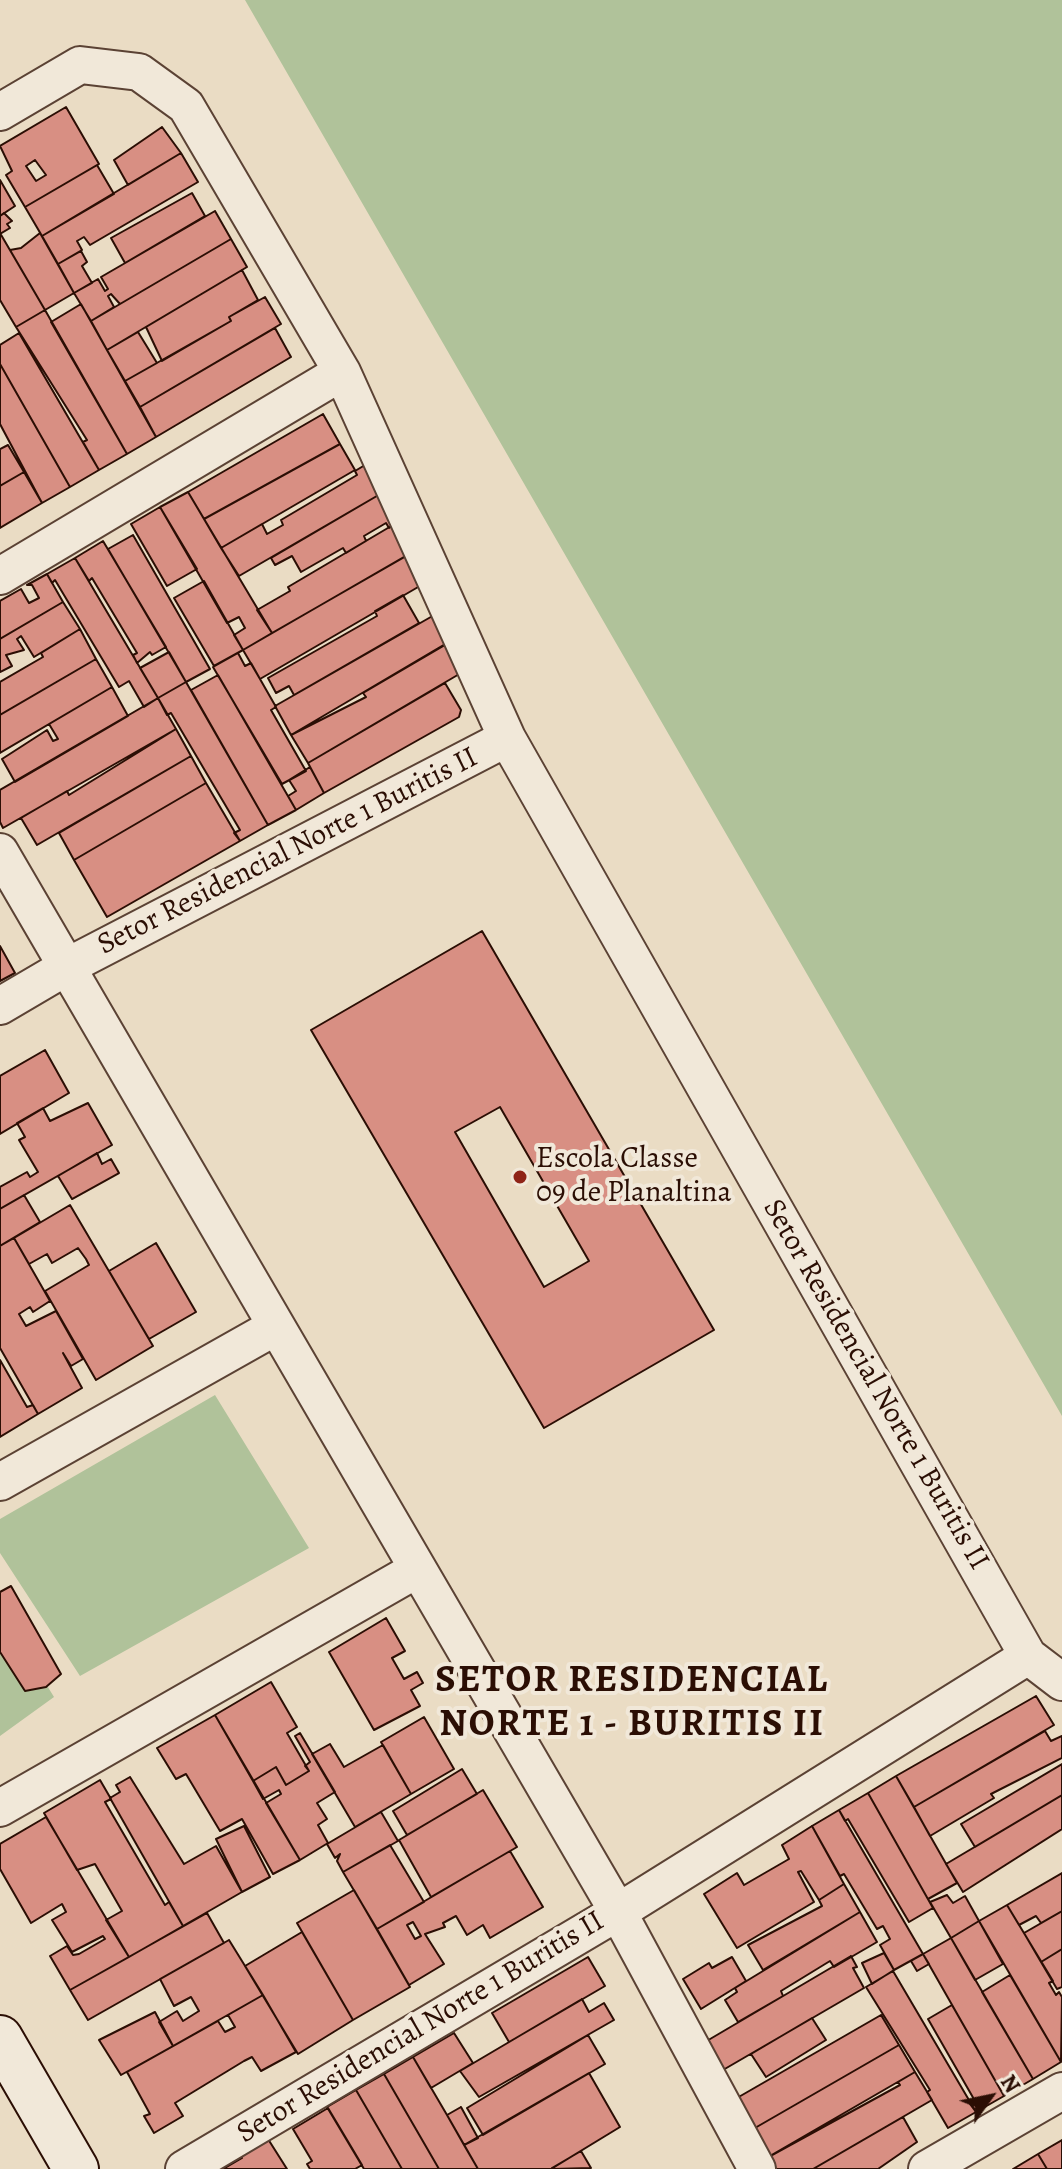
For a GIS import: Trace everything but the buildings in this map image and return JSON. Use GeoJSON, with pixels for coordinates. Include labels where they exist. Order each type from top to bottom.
{"type":"FeatureCollection","features":[{"type":"Feature","properties":{"kind":"street","name":"Setor Residencial Norte 1 Buritis II"},"geometry":{"type":"LineString","coordinates":[[0,112],[80,65],[139,72],[186,106],[342,372],[507,738],[1028,1656],[1062,1682]]}},
{"type":"Feature","properties":{"kind":"street"},"geometry":{"type":"LineString","coordinates":[[0,576],[342,372]]}},
{"type":"Feature","properties":{"kind":"street","name":"Setor Residencial Norte 1 Buritis II"},"geometry":{"type":"LineString","coordinates":[[0,1006],[68,966],[507,738]]}},
{"type":"Feature","properties":{"kind":"street","name":"Setor Residencial Norte 1 Buritis II"},"geometry":{"type":"LineString","coordinates":[[0,852],[618,1912],[757,2169]]}},
{"type":"Feature","properties":{"kind":"street"},"geometry":{"type":"LineString","coordinates":[[0,1482],[275,1327]]}},
{"type":"Feature","properties":{"kind":"street"},"geometry":{"type":"LineString","coordinates":[[0,1808],[416,1570]]}},
{"type":"Feature","properties":{"kind":"street","name":"Setor Residencial Norte 1 Buritis II"},"geometry":{"type":"LineString","coordinates":[[184,2169],[618,1912],[1028,1656]]}},
{"type":"Feature","properties":{"kind":"street"},"geometry":{"type":"LineString","coordinates":[[0,2038],[76,2169]]}},
{"type":"Feature","properties":{"kind":"street"},"geometry":{"type":"LineString","coordinates":[[927,2169],[1062,2091]]}},
{"type":"Feature","properties":{"kind":"green space"},"geometry":{"type":"Polygon","coordinates":[[[245,0],[1062,0],[1062,1416],[245,0]]]}},
{"type":"Feature","properties":{"kind":"green space"},"geometry":{"type":"Polygon","coordinates":[[[215,1395],[309,1548],[80,1676],[0,1553],[0,1519],[215,1395]]]}},
{"type":"Feature","properties":{"kind":"green space"},"geometry":{"type":"Polygon","coordinates":[[[0,1609],[54,1697],[0,1736],[0,1609]]]}},
{"type":"Feature","properties":{"kind":"place","name":"Escola Classe 09 de Planaltina"},"geometry":{"type":"Point","coordinates":[520,1177]}},
{"type":"Feature","properties":{"kind":"district","name":"SETOR RESIDENCIAL NORTE 1 - BURITIS II"},"geometry":{"type":"Point","coordinates":[632,1704]}}]}
